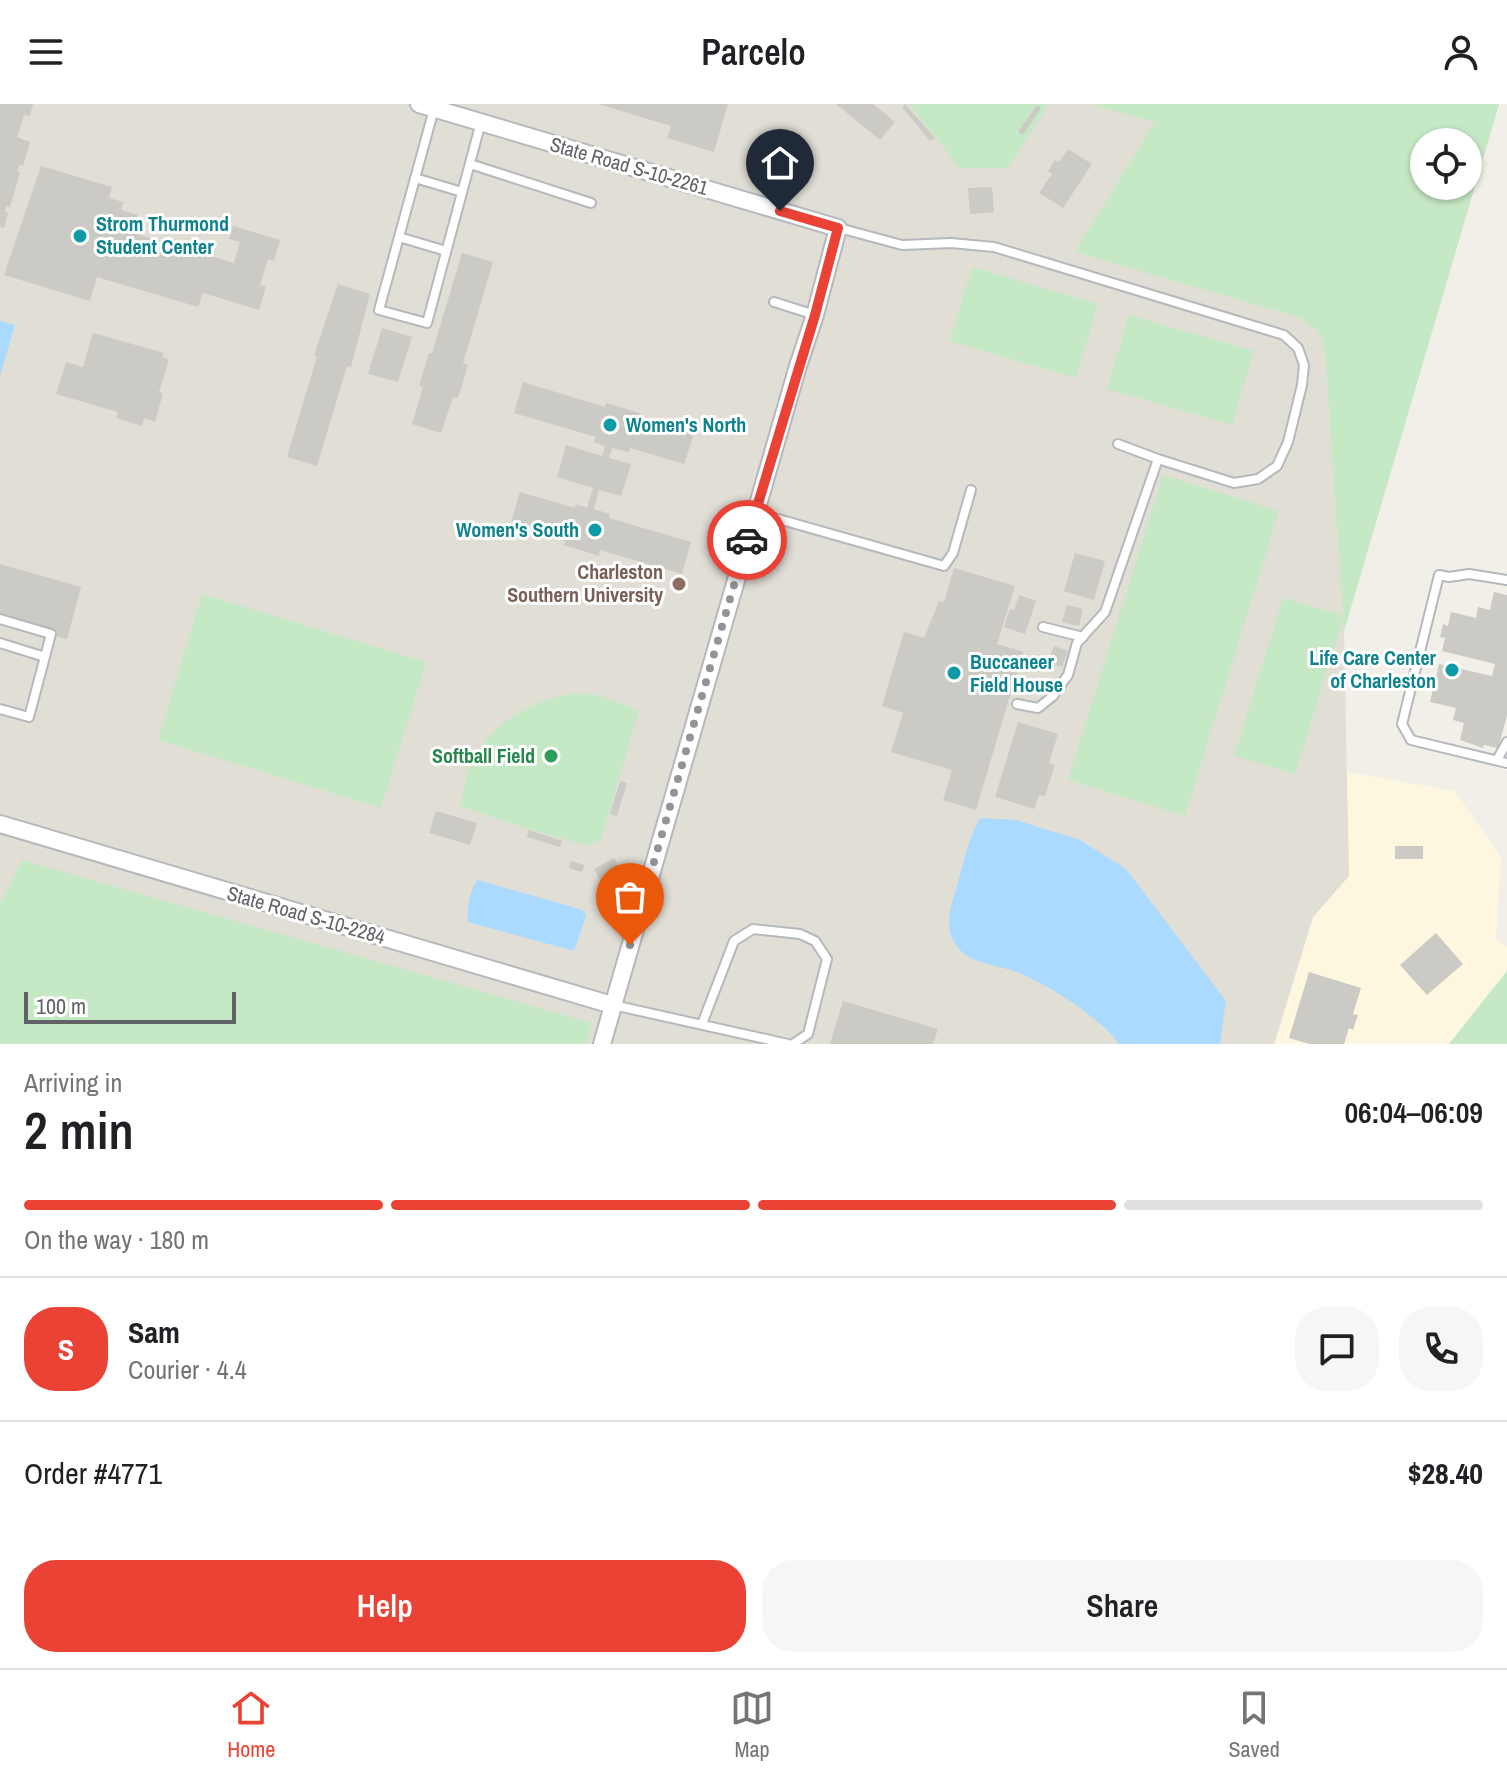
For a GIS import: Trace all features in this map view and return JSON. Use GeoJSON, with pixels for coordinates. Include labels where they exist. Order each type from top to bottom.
{"type":"FeatureCollection","features":[{"type":"Feature","properties":{"kind":"street","name":"State Road S-10-2261"},"geometry":{"type":"LineString","coordinates":[[427,106],[838,228]]}},
{"type":"Feature","properties":{"kind":"street"},"geometry":{"type":"LineString","coordinates":[[602,1044],[838,228]]}},
{"type":"Feature","properties":{"kind":"street","name":"State Road S-10-2284"},"geometry":{"type":"LineString","coordinates":[[0,824],[612,1005]]}},
{"type":"Feature","properties":{"kind":"lane"},"geometry":{"type":"LineString","coordinates":[[427,106],[415,178],[379,310],[427,323],[481,122]]}},
{"type":"Feature","properties":{"kind":"lane"},"geometry":{"type":"LineString","coordinates":[[470,164],[591,203]]}},
{"type":"Feature","properties":{"kind":"lane"},"geometry":{"type":"LineString","coordinates":[[415,178],[462,192]]}},
{"type":"Feature","properties":{"kind":"lane"},"geometry":{"type":"LineString","coordinates":[[838,228],[902,245],[951,243],[994,247],[1284,335],[1298,348],[1304,365],[1302,385],[1288,442],[1277,466],[1258,479],[1234,483],[1118,444]]}},
{"type":"Feature","properties":{"kind":"lane"},"geometry":{"type":"LineString","coordinates":[[399,237],[446,251]]}},
{"type":"Feature","properties":{"kind":"lane"},"geometry":{"type":"LineString","coordinates":[[774,302],[815,315]]}},
{"type":"Feature","properties":{"kind":"lane"},"geometry":{"type":"LineString","coordinates":[[1017,704],[1038,708],[1053,696],[1068,675],[1077,643],[1105,612],[1158,459]]}},
{"type":"Feature","properties":{"kind":"lane"},"geometry":{"type":"LineString","coordinates":[[757,513],[944,566],[953,553],[971,490]]}},
{"type":"Feature","properties":{"kind":"lane"},"geometry":{"type":"LineString","coordinates":[[1507,580],[1469,574],[1439,575],[1402,724],[1411,740],[1507,763]]}},
{"type":"Feature","properties":{"kind":"lane"},"geometry":{"type":"LineString","coordinates":[[0,619],[51,634],[29,717],[0,709]]}},
{"type":"Feature","properties":{"kind":"lane"},"geometry":{"type":"LineString","coordinates":[[1043,627],[1083,637]]}},
{"type":"Feature","properties":{"kind":"lane"},"geometry":{"type":"LineString","coordinates":[[0,643],[45,657]]}},
{"type":"Feature","properties":{"kind":"lane"},"geometry":{"type":"LineString","coordinates":[[1497,760],[1507,742]]}},
{"type":"Feature","properties":{"kind":"lane"},"geometry":{"type":"LineString","coordinates":[[612,1005],[790,1044],[808,1034],[827,959],[815,941],[800,934],[753,929],[734,941],[702,1024]]}},
{"type":"Feature","properties":{"kind":"shaded area","name":"Charleston Southern University"},"geometry":{"type":"Polygon","coordinates":[[[0,104],[1499,104],[1482,162],[1482,128],[1410,128],[1410,200],[1471,200],[1344,631],[1349,876],[1313,917],[1274,1044],[0,1044],[0,104]]]}},
{"type":"Feature","properties":{"kind":"shaded area"},"geometry":{"type":"Polygon","coordinates":[[[1347,772],[1455,791],[1501,858],[1496,938],[1507,947],[1507,971],[1449,1044],[1275,1044],[1313,917],[1349,876],[1347,772]]]}},
{"type":"Feature","properties":{"kind":"green space"},"geometry":{"type":"Polygon","coordinates":[[[909,104],[1049,104],[1008,168],[960,168],[909,104]]]}},
{"type":"Feature","properties":{"kind":"green space"},"geometry":{"type":"Polygon","coordinates":[[[1499,104],[1482,162],[1482,128],[1410,128],[1410,200],[1471,200],[1344,631],[1343,618],[1295,774],[1234,756],[1283,598],[1343,615],[1325,350],[1318,330],[1298,317],[1075,252],[1155,122],[1096,106],[1499,104]]]}},
{"type":"Feature","properties":{"kind":"green space"},"geometry":{"type":"Polygon","coordinates":[[[972,267],[1098,304],[1076,378],[950,341],[972,267]]]}},
{"type":"Feature","properties":{"kind":"green space"},"geometry":{"type":"Polygon","coordinates":[[[1129,315],[1254,351],[1232,425],[1107,389],[1129,315]]]}},
{"type":"Feature","properties":{"kind":"green space"},"geometry":{"type":"Polygon","coordinates":[[[1163,475],[1279,511],[1185,816],[1068,780],[1163,475]]]}},
{"type":"Feature","properties":{"kind":"green space"},"geometry":{"type":"Polygon","coordinates":[[[202,594],[426,662],[381,808],[158,740],[202,594]]]}},
{"type":"Feature","properties":{"kind":"green space","name":"Softball Field"},"geometry":{"type":"Polygon","coordinates":[[[571,694],[598,695],[639,711],[601,839],[590,846],[460,806],[476,754],[497,729],[524,710],[571,694]]]}},
{"type":"Feature","properties":{"kind":"green space"},"geometry":{"type":"Polygon","coordinates":[[[22,860],[592,1023],[586,1044],[0,1044],[0,905],[22,860]]]}},
{"type":"Feature","properties":{"kind":"green space"},"geometry":{"type":"Polygon","coordinates":[[[1507,971],[1507,1044],[1449,1044],[1507,971]]]}},
{"type":"Feature","properties":{"kind":"water"},"geometry":{"type":"Polygon","coordinates":[[[0,321],[15,325],[0,376],[0,321]]]}},
{"type":"Feature","properties":{"kind":"water"},"geometry":{"type":"Polygon","coordinates":[[[980,818],[1016,820],[1080,840],[1126,869],[1226,1001],[1220,1044],[1119,1044],[1088,1013],[1059,994],[1019,973],[974,960],[960,950],[949,928],[950,912],[967,849],[980,818]]]}},
{"type":"Feature","properties":{"kind":"water"},"geometry":{"type":"Polygon","coordinates":[[[477,880],[583,910],[586,916],[574,951],[468,922],[469,900],[477,880]]]}},
{"type":"Feature","properties":{"kind":"building"},"geometry":{"type":"Polygon","coordinates":[[[0,104],[33,104],[30,116],[24,115],[17,137],[30,142],[23,166],[19,165],[17,172],[20,172],[10,207],[6,206],[5,212],[8,213],[4,228],[0,227],[0,104]]]}},
{"type":"Feature","properties":{"kind":"building"},"geometry":{"type":"Polygon","coordinates":[[[598,104],[728,104],[714,152],[667,138],[671,126],[598,104]]]}},
{"type":"Feature","properties":{"kind":"building"},"geometry":{"type":"Polygon","coordinates":[[[836,104],[873,104],[895,122],[880,140],[836,104]]]}},
{"type":"Feature","properties":{"kind":"building"},"geometry":{"type":"Polygon","coordinates":[[[905,104],[935,138],[930,141],[902,107],[905,104]]]}},
{"type":"Feature","properties":{"kind":"building"},"geometry":{"type":"Polygon","coordinates":[[[1037,105],[1041,108],[1023,135],[1018,132],[1037,105]]]}},
{"type":"Feature","properties":{"kind":"building"},"geometry":{"type":"Polygon","coordinates":[[[1068,149],[1092,164],[1063,208],[1039,193],[1052,174],[1048,171],[1055,160],[1059,162],[1068,149]]]}},
{"type":"Feature","properties":{"kind":"building","name":"Strom Thurmond Student Center"},"geometry":{"type":"Polygon","coordinates":[[[41,166],[112,187],[109,198],[123,202],[121,210],[138,215],[133,233],[234,263],[240,242],[229,239],[233,226],[280,240],[274,261],[268,259],[260,285],[266,287],[259,310],[203,293],[198,307],[97,277],[90,301],[4,275],[41,166]]]}},
{"type":"Feature","properties":{"kind":"building"},"geometry":{"type":"Polygon","coordinates":[[[992,187],[994,212],[970,214],[968,188],[992,187]]]}},
{"type":"Feature","properties":{"kind":"building"},"geometry":{"type":"Polygon","coordinates":[[[462,253],[493,262],[463,363],[468,365],[458,398],[453,397],[441,433],[412,424],[423,387],[419,386],[462,253]]]}},
{"type":"Feature","properties":{"kind":"building"},"geometry":{"type":"Polygon","coordinates":[[[338,284],[370,294],[351,367],[347,366],[317,466],[287,457],[317,356],[314,355],[338,284]]]}},
{"type":"Feature","properties":{"kind":"building"},"geometry":{"type":"Polygon","coordinates":[[[382,328],[412,337],[398,382],[368,374],[382,328]]]}},
{"type":"Feature","properties":{"kind":"building"},"geometry":{"type":"Polygon","coordinates":[[[93,333],[164,353],[162,357],[169,359],[159,392],[163,393],[155,422],[144,418],[142,426],[116,418],[118,412],[56,394],[66,362],[83,367],[93,333]]]}},
{"type":"Feature","properties":{"kind":"building"},"geometry":{"type":"Polygon","coordinates":[[[523,382],[605,407],[606,403],[640,413],[639,417],[694,433],[684,464],[630,448],[629,452],[612,448],[609,458],[631,464],[621,496],[599,490],[594,509],[610,514],[609,518],[691,542],[682,574],[600,550],[599,556],[564,545],[566,538],[511,522],[520,492],[575,508],[576,504],[587,508],[593,488],[557,477],[566,445],[602,456],[605,446],[594,442],[596,437],[514,413],[523,382]]]}},
{"type":"Feature","properties":{"kind":"building"},"geometry":{"type":"Polygon","coordinates":[[[1075,553],[1105,561],[1094,600],[1064,591],[1075,553]]]}},
{"type":"Feature","properties":{"kind":"building"},"geometry":{"type":"Polygon","coordinates":[[[0,564],[81,587],[67,639],[0,620],[0,564]]]}},
{"type":"Feature","properties":{"kind":"building","name":"Buccaneer Field House"},"geometry":{"type":"Polygon","coordinates":[[[954,568],[1015,586],[997,644],[1023,652],[976,810],[943,800],[952,770],[891,752],[903,713],[882,706],[904,632],[924,638],[939,601],[944,602],[954,568]]]}},
{"type":"Feature","properties":{"kind":"building","name":"Life Care Center of Charleston"},"geometry":{"type":"Polygon","coordinates":[[[1494,592],[1507,595],[1507,716],[1498,748],[1484,745],[1483,748],[1460,740],[1464,723],[1453,720],[1456,708],[1430,702],[1433,689],[1428,688],[1431,676],[1436,678],[1439,664],[1492,676],[1495,664],[1442,651],[1445,638],[1440,637],[1443,624],[1448,626],[1451,612],[1476,618],[1478,607],[1490,610],[1494,592]]]}},
{"type":"Feature","properties":{"kind":"building"},"geometry":{"type":"Polygon","coordinates":[[[1019,595],[1036,601],[1025,634],[1004,627],[1019,595]]]}},
{"type":"Feature","properties":{"kind":"building"},"geometry":{"type":"Polygon","coordinates":[[[1067,605],[1083,609],[1079,626],[1062,622],[1067,605]]]}},
{"type":"Feature","properties":{"kind":"building"},"geometry":{"type":"Polygon","coordinates":[[[1054,646],[1068,651],[1062,667],[1048,662],[1054,646]]]}},
{"type":"Feature","properties":{"kind":"building"},"geometry":{"type":"Polygon","coordinates":[[[1018,722],[1058,734],[1049,763],[1055,765],[1045,796],[1039,795],[1034,809],[995,797],[1018,722]]]}},
{"type":"Feature","properties":{"kind":"building"},"geometry":{"type":"Polygon","coordinates":[[[620,781],[627,783],[617,816],[610,814],[620,781]]]}},
{"type":"Feature","properties":{"kind":"building"},"geometry":{"type":"Polygon","coordinates":[[[436,811],[477,823],[470,845],[429,833],[436,811]]]}},
{"type":"Feature","properties":{"kind":"building"},"geometry":{"type":"Polygon","coordinates":[[[529,830],[562,841],[560,847],[527,837],[529,830]]]}},
{"type":"Feature","properties":{"kind":"building"},"geometry":{"type":"Polygon","coordinates":[[[1395,846],[1423,846],[1423,859],[1395,859],[1395,846]]]}},
{"type":"Feature","properties":{"kind":"building"},"geometry":{"type":"Polygon","coordinates":[[[614,858],[626,880],[606,891],[594,869],[614,858]]]}},
{"type":"Feature","properties":{"kind":"building"},"geometry":{"type":"Polygon","coordinates":[[[571,861],[585,865],[582,872],[569,868],[571,861]]]}},
{"type":"Feature","properties":{"kind":"building"},"geometry":{"type":"Polygon","coordinates":[[[1436,933],[1463,964],[1427,995],[1400,965],[1436,933]]]}},
{"type":"Feature","properties":{"kind":"building"},"geometry":{"type":"Polygon","coordinates":[[[1309,972],[1361,988],[1353,1014],[1358,1015],[1353,1030],[1349,1028],[1344,1044],[1309,1044],[1289,1038],[1309,972]]]}},
{"type":"Feature","properties":{"kind":"building"},"geometry":{"type":"Polygon","coordinates":[[[843,1001],[938,1029],[933,1044],[830,1044],[843,1001]]]}},
{"type":"Feature","properties":{"kind":"way so far"},"geometry":{"type":"LineString","coordinates":[[630,945],[747,540]]}},
{"type":"Feature","properties":{"kind":"place","name":"Strom Thurmond Student Center"},"geometry":{"type":"Point","coordinates":[80,236]}},
{"type":"Feature","properties":{"kind":"place","name":"Women's North"},"geometry":{"type":"Point","coordinates":[610,425]}},
{"type":"Feature","properties":{"kind":"place","name":"Women's South"},"geometry":{"type":"Point","coordinates":[595,530]}},
{"type":"Feature","properties":{"kind":"place","name":"Charleston Southern University"},"geometry":{"type":"Point","coordinates":[679,584]}},
{"type":"Feature","properties":{"kind":"place","name":"Life Care Center of Charleston"},"geometry":{"type":"Point","coordinates":[1452,670]}},
{"type":"Feature","properties":{"kind":"place","name":"Buccaneer Field House"},"geometry":{"type":"Point","coordinates":[954,673]}},
{"type":"Feature","properties":{"kind":"place","name":"Softball Field"},"geometry":{"type":"Point","coordinates":[551,756]}},
{"type":"Feature","properties":{"kind":"route"},"geometry":{"type":"LineString","coordinates":[[747,540],[838,228],[780,211]]}}]}
